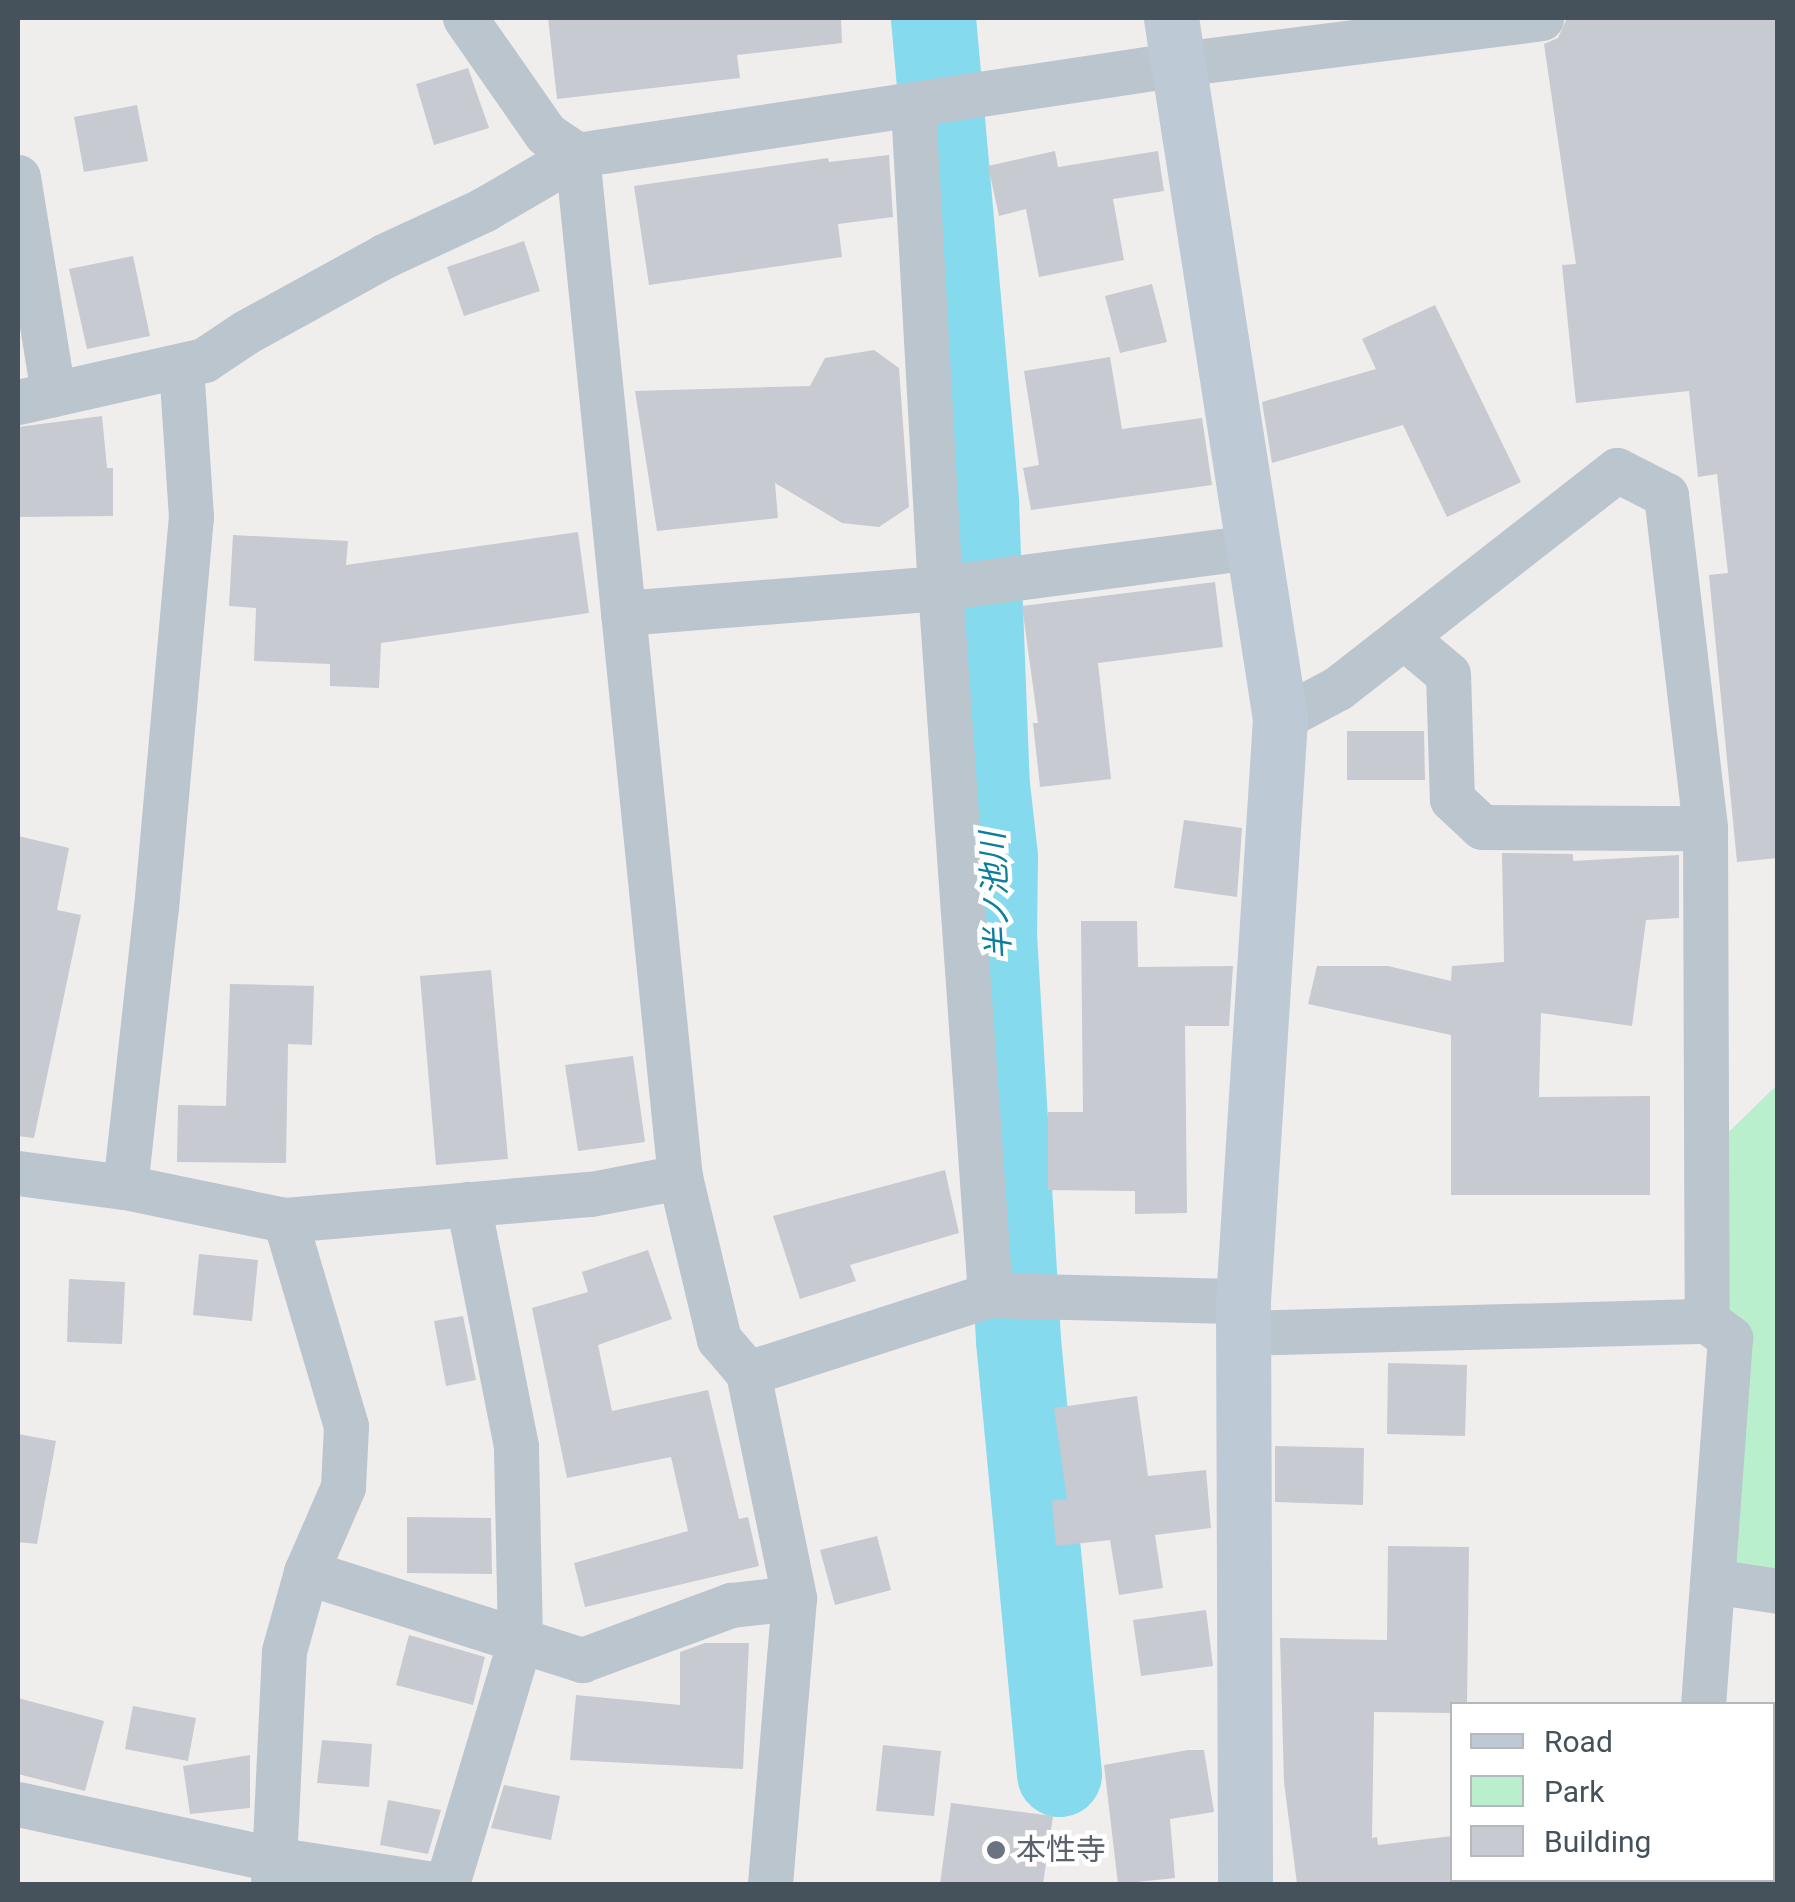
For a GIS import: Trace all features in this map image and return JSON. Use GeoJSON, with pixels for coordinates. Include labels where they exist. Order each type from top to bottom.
{"type":"FeatureCollection","features":[{"type":"Feature","properties":{"kind":"street"},"geometry":{"type":"LineString","coordinates":[[465,18],[546,134],[577,155]]}},
{"type":"Feature","properties":{"kind":"street"},"geometry":{"type":"LineString","coordinates":[[18,177],[35,398],[204,360],[314,294],[483,210],[577,155],[914,107],[1175,41],[1542,18]]}},
{"type":"Feature","properties":{"kind":"street"},"geometry":{"type":"LineString","coordinates":[[1175,41],[1280,720],[1243,1317],[1245,1884]]}},
{"type":"Feature","properties":{"kind":"street"},"geometry":{"type":"LineString","coordinates":[[914,107],[940,588],[990,1295]]}},
{"type":"Feature","properties":{"kind":"street"},"geometry":{"type":"LineString","coordinates":[[577,155],[680,1177],[719,1339],[748,1373],[794,1598],[770,1884]]}},
{"type":"Feature","properties":{"kind":"street"},"geometry":{"type":"LineString","coordinates":[[125,1188],[191,517],[181,366]]}},
{"type":"Feature","properties":{"kind":"street"},"geometry":{"type":"LineString","coordinates":[[1280,720],[1338,688],[1617,470],[1666,495],[1705,828],[1706,1322]]}},
{"type":"Feature","properties":{"kind":"street"},"geometry":{"type":"LineString","coordinates":[[623,613],[940,588],[1251,546]]}},
{"type":"Feature","properties":{"kind":"street"},"geometry":{"type":"LineString","coordinates":[[1404,637],[1448,674],[1452,799],[1482,827],[1705,828]]}},
{"type":"Feature","properties":{"kind":"street"},"geometry":{"type":"LineString","coordinates":[[18,1172],[125,1188],[285,1220],[591,1194],[680,1177]]}},
{"type":"Feature","properties":{"kind":"street"},"geometry":{"type":"LineString","coordinates":[[447,1884],[520,1640],[516,1446],[468,1204]]}},
{"type":"Feature","properties":{"kind":"street"},"geometry":{"type":"LineString","coordinates":[[273,1872],[284,1651],[306,1572],[342,1487],[346,1426],[285,1220]]}},
{"type":"Feature","properties":{"kind":"street"},"geometry":{"type":"LineString","coordinates":[[748,1373],[990,1295],[1243,1317],[1706,1322],[1730,1338],[1703,1702]]}},
{"type":"Feature","properties":{"kind":"street"},"geometry":{"type":"LineString","coordinates":[[306,1572],[582,1660],[732,1605],[794,1598]]}},
{"type":"Feature","properties":{"kind":"street"},"geometry":{"type":"LineString","coordinates":[[1712,1582],[1778,1591]]}},
{"type":"Feature","properties":{"kind":"street"},"geometry":{"type":"LineString","coordinates":[[18,1804],[273,1872],[433,1884]]}},
{"type":"Feature","properties":{"kind":"green space"},"geometry":{"type":"Polygon","coordinates":[[[1777,1085],[1777,1594],[1712,1581],[1706,1154],[1777,1085]]]}},
{"type":"Feature","properties":{"kind":"building"},"geometry":{"type":"Polygon","coordinates":[[[548,18],[841,18],[842,43],[737,55],[740,78],[557,99],[548,18]]]}},
{"type":"Feature","properties":{"kind":"building"},"geometry":{"type":"Polygon","coordinates":[[[1567,18],[1778,18],[1778,858],[1737,862],[1709,575],[1728,573],[1717,474],[1698,477],[1689,391],[1576,403],[1562,265],[1576,264],[1544,44],[1558,38],[1567,18]]]}},
{"type":"Feature","properties":{"kind":"building"},"geometry":{"type":"Polygon","coordinates":[[[468,68],[489,128],[434,145],[416,84],[468,68]]]}},
{"type":"Feature","properties":{"kind":"building"},"geometry":{"type":"Polygon","coordinates":[[[137,105],[148,161],[84,172],[74,117],[137,105]]]}},
{"type":"Feature","properties":{"kind":"building"},"geometry":{"type":"Polygon","coordinates":[[[1055,151],[1058,167],[1158,151],[1164,191],[1113,199],[1124,260],[1039,277],[1026,209],[999,216],[988,166],[1055,151]]]}},
{"type":"Feature","properties":{"kind":"building"},"geometry":{"type":"Polygon","coordinates":[[[889,155],[893,217],[838,224],[842,257],[649,285],[634,186],[828,158],[829,162],[889,155]]]}},
{"type":"Feature","properties":{"kind":"building"},"geometry":{"type":"Polygon","coordinates":[[[524,241],[540,291],[464,316],[447,267],[524,241]]]}},
{"type":"Feature","properties":{"kind":"building"},"geometry":{"type":"Polygon","coordinates":[[[133,256],[150,336],[87,349],[69,269],[133,256]]]}},
{"type":"Feature","properties":{"kind":"building"},"geometry":{"type":"Polygon","coordinates":[[[1152,284],[1167,342],[1120,353],[1105,296],[1152,284]]]}},
{"type":"Feature","properties":{"kind":"building"},"geometry":{"type":"Polygon","coordinates":[[[1435,305],[1521,482],[1447,517],[1403,425],[1272,463],[1262,402],[1376,369],[1362,339],[1435,305]]]}},
{"type":"Feature","properties":{"kind":"building"},"geometry":{"type":"Polygon","coordinates":[[[874,350],[899,368],[909,507],[879,527],[842,523],[775,483],[778,518],[657,531],[635,391],[810,386],[825,358],[874,350]]]}},
{"type":"Feature","properties":{"kind":"building"},"geometry":{"type":"Polygon","coordinates":[[[1110,357],[1122,429],[1202,418],[1212,485],[1031,510],[1023,468],[1039,465],[1024,371],[1110,357]]]}},
{"type":"Feature","properties":{"kind":"building"},"geometry":{"type":"Polygon","coordinates":[[[102,416],[107,468],[113,468],[113,516],[18,517],[18,427],[102,416]]]}},
{"type":"Feature","properties":{"kind":"building"},"geometry":{"type":"Polygon","coordinates":[[[578,532],[589,613],[381,643],[379,688],[330,686],[330,664],[254,661],[256,608],[229,606],[233,535],[348,541],[346,565],[578,532]]]}},
{"type":"Feature","properties":{"kind":"building"},"geometry":{"type":"Polygon","coordinates":[[[1215,582],[1223,647],[1098,663],[1111,779],[1040,787],[1033,723],[1038,723],[1022,606],[1215,582]]]}},
{"type":"Feature","properties":{"kind":"building"},"geometry":{"type":"Polygon","coordinates":[[[1347,731],[1424,731],[1425,780],[1347,780],[1347,731]]]}},
{"type":"Feature","properties":{"kind":"building"},"geometry":{"type":"Polygon","coordinates":[[[1184,820],[1242,828],[1237,897],[1174,888],[1184,820]]]}},
{"type":"Feature","properties":{"kind":"building"},"geometry":{"type":"Polygon","coordinates":[[[18,836],[69,848],[57,910],[81,915],[34,1138],[18,1136],[18,836]]]}},
{"type":"Feature","properties":{"kind":"building"},"geometry":{"type":"Polygon","coordinates":[[[1502,853],[1573,854],[1573,861],[1679,855],[1679,918],[1646,920],[1632,1026],[1541,1013],[1539,1097],[1650,1096],[1650,1195],[1451,1195],[1451,1035],[1308,1004],[1317,966],[1388,966],[1451,981],[1452,966],[1504,962],[1502,853]]]}},
{"type":"Feature","properties":{"kind":"building"},"geometry":{"type":"Polygon","coordinates":[[[1081,921],[1137,921],[1138,967],[1233,966],[1229,1026],[1185,1026],[1187,1213],[1135,1214],[1135,1191],[1048,1190],[1048,1112],[1083,1112],[1081,921]]]}},
{"type":"Feature","properties":{"kind":"building"},"geometry":{"type":"Polygon","coordinates":[[[491,970],[508,1159],[436,1165],[420,976],[491,970]]]}},
{"type":"Feature","properties":{"kind":"building"},"geometry":{"type":"Polygon","coordinates":[[[230,984],[314,986],[312,1045],[288,1044],[286,1163],[177,1162],[178,1105],[226,1106],[230,984]]]}},
{"type":"Feature","properties":{"kind":"building"},"geometry":{"type":"Polygon","coordinates":[[[633,1056],[645,1142],[578,1151],[565,1065],[633,1056]]]}},
{"type":"Feature","properties":{"kind":"building"},"geometry":{"type":"Polygon","coordinates":[[[945,1170],[959,1233],[850,1265],[856,1281],[800,1299],[773,1216],[945,1170]]]}},
{"type":"Feature","properties":{"kind":"building"},"geometry":{"type":"Polygon","coordinates":[[[648,1250],[672,1319],[598,1345],[612,1411],[708,1390],[739,1519],[748,1517],[759,1566],[585,1607],[574,1563],[688,1531],[671,1457],[567,1478],[532,1308],[588,1292],[582,1272],[648,1250]]]}},
{"type":"Feature","properties":{"kind":"building"},"geometry":{"type":"Polygon","coordinates":[[[199,1254],[258,1260],[252,1321],[193,1315],[199,1254]]]}},
{"type":"Feature","properties":{"kind":"building"},"geometry":{"type":"Polygon","coordinates":[[[69,1279],[125,1282],[122,1344],[67,1342],[69,1279]]]}},
{"type":"Feature","properties":{"kind":"building"},"geometry":{"type":"Polygon","coordinates":[[[463,1316],[476,1380],[446,1386],[434,1321],[463,1316]]]}},
{"type":"Feature","properties":{"kind":"building"},"geometry":{"type":"Polygon","coordinates":[[[1388,1363],[1467,1365],[1465,1436],[1387,1434],[1388,1363]]]}},
{"type":"Feature","properties":{"kind":"building"},"geometry":{"type":"Polygon","coordinates":[[[1137,1396],[1148,1476],[1206,1470],[1211,1528],[1155,1535],[1163,1588],[1119,1595],[1110,1540],[1056,1546],[1052,1501],[1067,1499],[1054,1408],[1137,1396]]]}},
{"type":"Feature","properties":{"kind":"building"},"geometry":{"type":"Polygon","coordinates":[[[18,1434],[56,1441],[37,1544],[18,1542],[18,1434]]]}},
{"type":"Feature","properties":{"kind":"building"},"geometry":{"type":"Polygon","coordinates":[[[1275,1446],[1364,1448],[1363,1505],[1275,1502],[1275,1446]]]}},
{"type":"Feature","properties":{"kind":"building"},"geometry":{"type":"Polygon","coordinates":[[[407,1517],[491,1518],[492,1574],[407,1573],[407,1517]]]}},
{"type":"Feature","properties":{"kind":"building"},"geometry":{"type":"Polygon","coordinates":[[[877,1536],[891,1590],[835,1605],[820,1550],[877,1536]]]}},
{"type":"Feature","properties":{"kind":"building"},"geometry":{"type":"Polygon","coordinates":[[[1388,1546],[1469,1547],[1467,1702],[1450,1702],[1450,1713],[1374,1712],[1372,1838],[1377,1837],[1378,1845],[1450,1836],[1452,1884],[1297,1884],[1284,1782],[1280,1638],[1387,1640],[1388,1546]]]}},
{"type":"Feature","properties":{"kind":"building"},"geometry":{"type":"Polygon","coordinates":[[[1206,1610],[1213,1666],[1141,1676],[1133,1620],[1206,1610]]]}},
{"type":"Feature","properties":{"kind":"building"},"geometry":{"type":"Polygon","coordinates":[[[409,1635],[485,1657],[473,1705],[396,1685],[409,1635]]]}},
{"type":"Feature","properties":{"kind":"building"},"geometry":{"type":"Polygon","coordinates":[[[705,1643],[749,1643],[743,1769],[570,1760],[576,1695],[680,1705],[680,1652],[705,1643]]]}},
{"type":"Feature","properties":{"kind":"building"},"geometry":{"type":"Polygon","coordinates":[[[18,1698],[104,1721],[85,1791],[18,1774],[18,1698]]]}},
{"type":"Feature","properties":{"kind":"building"},"geometry":{"type":"Polygon","coordinates":[[[133,1706],[196,1718],[188,1761],[125,1749],[133,1706]]]}},
{"type":"Feature","properties":{"kind":"building"},"geometry":{"type":"Polygon","coordinates":[[[322,1740],[372,1744],[369,1787],[317,1783],[322,1740]]]}},
{"type":"Feature","properties":{"kind":"building"},"geometry":{"type":"Polygon","coordinates":[[[883,1745],[941,1751],[934,1816],[876,1811],[883,1745]]]}},
{"type":"Feature","properties":{"kind":"building"},"geometry":{"type":"Polygon","coordinates":[[[1204,1750],[1214,1812],[1170,1819],[1175,1878],[1118,1884],[1104,1765],[1204,1750]]]}},
{"type":"Feature","properties":{"kind":"building"},"geometry":{"type":"Polygon","coordinates":[[[250,1755],[250,1808],[190,1814],[183,1766],[250,1755]]]}},
{"type":"Feature","properties":{"kind":"building"},"geometry":{"type":"Polygon","coordinates":[[[504,1785],[560,1796],[551,1840],[491,1828],[504,1785]]]}},
{"type":"Feature","properties":{"kind":"building"},"geometry":{"type":"Polygon","coordinates":[[[388,1800],[441,1810],[428,1854],[380,1845],[388,1800]]]}},
{"type":"Feature","properties":{"kind":"building","name":"本性寺"},"geometry":{"type":"Polygon","coordinates":[[[951,1803],[1053,1816],[1043,1884],[940,1884],[951,1803]]]}},
{"type":"Feature","properties":{"kind":"waterway","name":"半ノ池川"},"geometry":{"type":"LineString","coordinates":[[933,18],[976,503],[987,785],[995,856],[994,935],[1018,1340],[1059,1774]]}},
{"type":"Feature","properties":{"kind":"place","name":"本性寺"},"geometry":{"type":"Point","coordinates":[996,1850]}}]}
